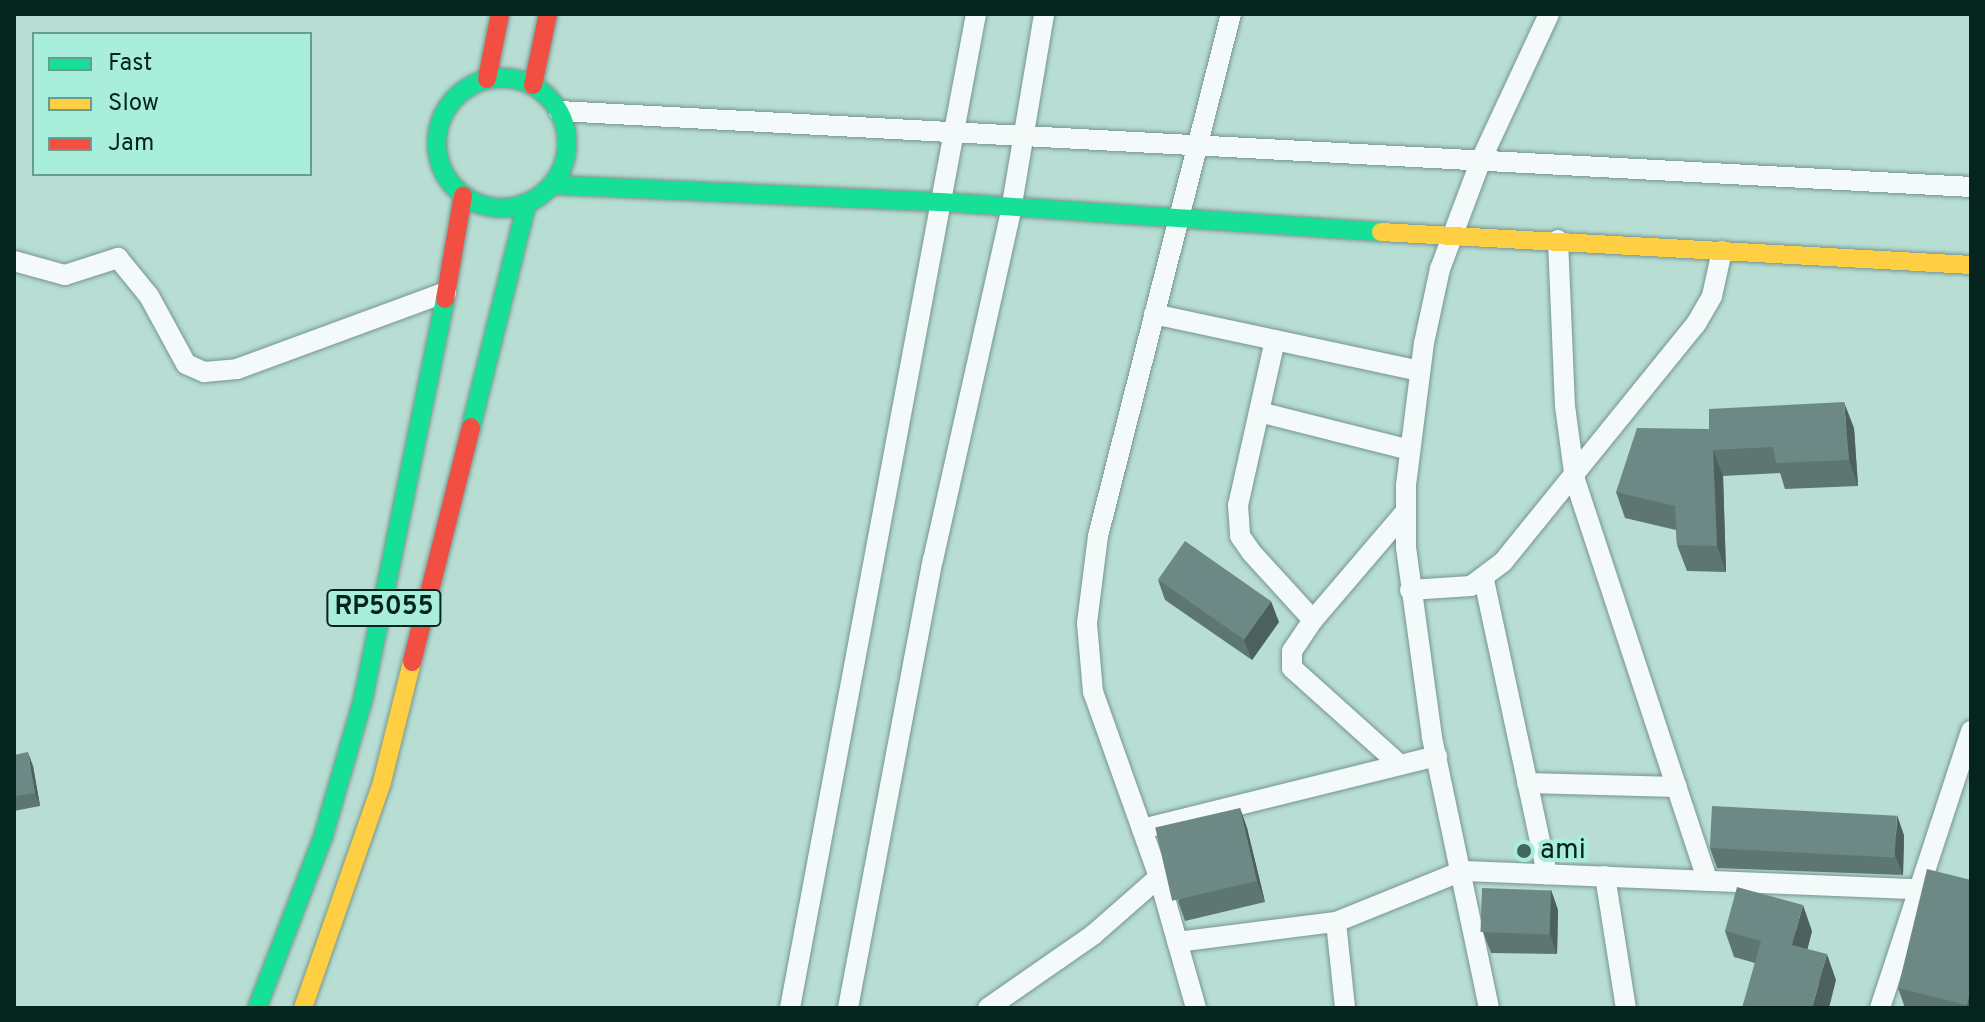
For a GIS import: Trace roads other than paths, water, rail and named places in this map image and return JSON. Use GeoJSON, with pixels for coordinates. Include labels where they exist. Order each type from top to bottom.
{"type":"FeatureCollection","features":[{"type":"Feature","properties":{"kind":"main road"},"geometry":{"type":"LineString","coordinates":[[487,79],[500,14]]}},
{"type":"Feature","properties":{"kind":"main road"},"geometry":{"type":"LineString","coordinates":[[533,85],[548,14]]}},
{"type":"Feature","properties":{"kind":"main road"},"geometry":{"type":"LineString","coordinates":[[503,77],[533,85],[559,111],[567,149],[552,185],[527,203],[505,208],[463,196],[441,166],[437,130],[455,97],[487,79],[503,77]]}},
{"type":"Feature","properties":{"kind":"main road"},"geometry":{"type":"LineString","coordinates":[[552,185],[942,202],[1176,221],[1455,234],[1971,265]]}},
{"type":"Feature","properties":{"kind":"main road","name":"RP5055"},"geometry":{"type":"LineString","coordinates":[[257,1008],[323,837],[363,699],[463,196]]}},
{"type":"Feature","properties":{"kind":"main road","name":"RP5055"},"geometry":{"type":"LineString","coordinates":[[303,1008],[382,782],[527,203]]}},
{"type":"Feature","properties":{"kind":"street"},"geometry":{"type":"LineString","coordinates":[[790,1008],[976,14]]}},
{"type":"Feature","properties":{"kind":"street"},"geometry":{"type":"LineString","coordinates":[[848,1008],[927,591],[1011,210],[1044,14]]}},
{"type":"Feature","properties":{"kind":"street"},"geometry":{"type":"LineString","coordinates":[[1196,1008],[1159,877],[1093,692],[1087,623],[1098,536],[1231,14]]}},
{"type":"Feature","properties":{"kind":"street"},"geometry":{"type":"LineString","coordinates":[[1489,1008],[1437,756],[1410,590],[1406,511],[1410,450],[1431,303],[1481,160],[1549,14]]}},
{"type":"Feature","properties":{"kind":"street"},"geometry":{"type":"LineString","coordinates":[[559,111],[1971,187]]}},
{"type":"Feature","properties":{"kind":"street"},"geometry":{"type":"LineString","coordinates":[[1558,240],[1565,406],[1575,480],[1708,881]]}},
{"type":"Feature","properties":{"kind":"street"},"geometry":{"type":"LineString","coordinates":[[1410,590],[1471,586],[1484,580],[1575,480],[1707,307],[1722,251]]}},
{"type":"Feature","properties":{"kind":"street"},"geometry":{"type":"LineString","coordinates":[[14,261],[65,275],[118,258],[149,296],[186,364],[204,372],[237,369],[446,292]]}},
{"type":"Feature","properties":{"kind":"street"},"geometry":{"type":"LineString","coordinates":[[1154,314],[1420,371]]}},
{"type":"Feature","properties":{"kind":"street"},"geometry":{"type":"LineString","coordinates":[[1275,340],[1238,505],[1240,536],[1313,620]]}},
{"type":"Feature","properties":{"kind":"street"},"geometry":{"type":"LineString","coordinates":[[1259,412],[1410,450]]}},
{"type":"Feature","properties":{"kind":"street"},"geometry":{"type":"LineString","coordinates":[[1400,765],[1292,668],[1292,651],[1313,620],[1406,511]]}},
{"type":"Feature","properties":{"kind":"street"},"geometry":{"type":"LineString","coordinates":[[1484,580],[1547,874]]}},
{"type":"Feature","properties":{"kind":"street"},"geometry":{"type":"LineString","coordinates":[[1880,1008],[1971,731]]}},
{"type":"Feature","properties":{"kind":"street"},"geometry":{"type":"LineString","coordinates":[[1142,829],[1437,756]]}},
{"type":"Feature","properties":{"kind":"street"},"geometry":{"type":"LineString","coordinates":[[1527,783],[1677,787]]}},
{"type":"Feature","properties":{"kind":"street"},"geometry":{"type":"LineString","coordinates":[[1177,942],[1336,922],[1462,871],[1919,889]]}},
{"type":"Feature","properties":{"kind":"street"},"geometry":{"type":"LineString","coordinates":[[1605,876],[1626,1008]]}},
{"type":"Feature","properties":{"kind":"street"},"geometry":{"type":"LineString","coordinates":[[988,1008],[1093,935],[1159,877]]}},
{"type":"Feature","properties":{"kind":"street"},"geometry":{"type":"LineString","coordinates":[[1336,922],[1345,1008]]}},
{"type":"Feature","properties":{"kind":"place","name":"ami"},"geometry":{"type":"Point","coordinates":[1524,851]}}]}
